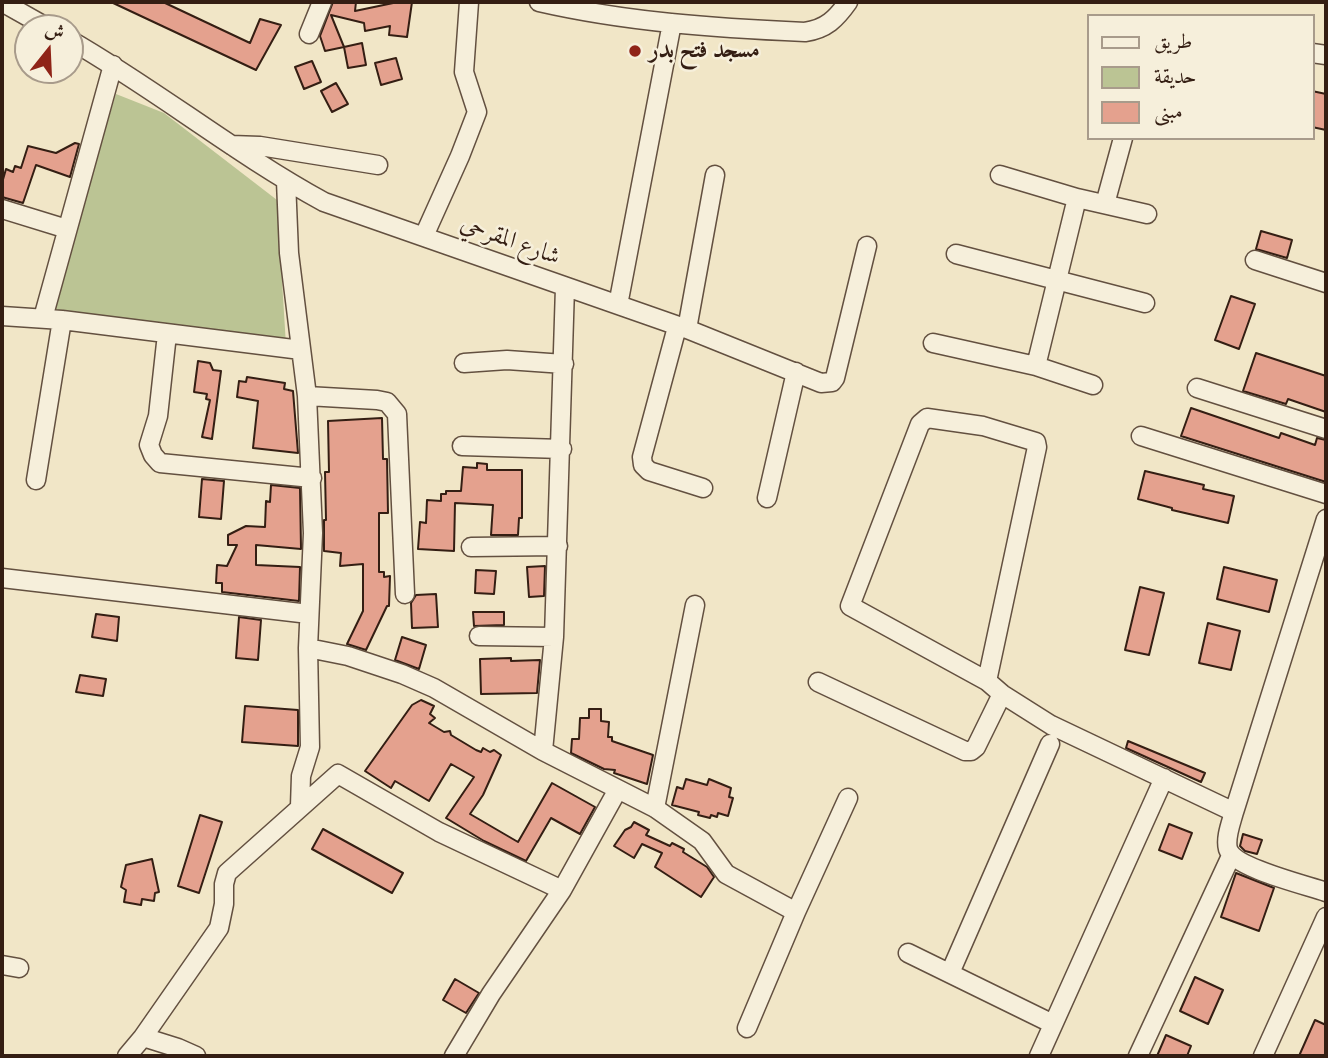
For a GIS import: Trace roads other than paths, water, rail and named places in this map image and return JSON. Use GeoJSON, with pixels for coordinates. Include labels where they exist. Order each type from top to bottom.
{"type":"FeatureCollection","features":[{"type":"Feature","properties":{"kind":"street"},"geometry":{"type":"LineString","coordinates":[[2,2],[23,14]]}},
{"type":"Feature","properties":{"kind":"street"},"geometry":{"type":"LineString","coordinates":[[309,34],[322,2]]}},
{"type":"Feature","properties":{"kind":"street"},"geometry":{"type":"LineString","coordinates":[[424,236],[477,112],[464,72],[469,2]]}},
{"type":"Feature","properties":{"kind":"street"},"geometry":{"type":"LineString","coordinates":[[539,2],[604,15],[672,23],[805,32],[830,24],[848,2]]}},
{"type":"Feature","properties":{"kind":"street"},"geometry":{"type":"LineString","coordinates":[[618,305],[672,23]]}},
{"type":"Feature","properties":{"kind":"street","name":"شارع المقرحي"},"geometry":{"type":"LineString","coordinates":[[84,48],[286,181],[324,202],[565,287],[554,637],[543,751]]}},
{"type":"Feature","properties":{"kind":"street"},"geometry":{"type":"LineString","coordinates":[[43,318],[113,65]]}},
{"type":"Feature","properties":{"kind":"street"},"geometry":{"type":"LineString","coordinates":[[1105,204],[1122,140]]}},
{"type":"Feature","properties":{"kind":"street"},"geometry":{"type":"LineString","coordinates":[[231,145],[260,146],[378,165]]}},
{"type":"Feature","properties":{"kind":"street"},"geometry":{"type":"LineString","coordinates":[[704,488],[649,471],[643,465],[642,457],[682,328],[715,175]]}},
{"type":"Feature","properties":{"kind":"street"},"geometry":{"type":"LineString","coordinates":[[1000,175],[1077,198],[1147,214]]}},
{"type":"Feature","properties":{"kind":"street"},"geometry":{"type":"LineString","coordinates":[[286,181],[289,253],[307,396],[312,478],[313,533],[308,648],[310,747],[301,776],[300,806]]}},
{"type":"Feature","properties":{"kind":"street"},"geometry":{"type":"LineString","coordinates":[[1035,366],[1077,198]]}},
{"type":"Feature","properties":{"kind":"street"},"geometry":{"type":"LineString","coordinates":[[2,209],[67,229]]}},
{"type":"Feature","properties":{"kind":"street"},"geometry":{"type":"LineString","coordinates":[[565,287],[682,328],[821,383],[832,382],[867,246]]}},
{"type":"Feature","properties":{"kind":"street"},"geometry":{"type":"LineString","coordinates":[[956,254],[1144,303]]}},
{"type":"Feature","properties":{"kind":"street"},"geometry":{"type":"LineString","coordinates":[[1255,260],[1326,283]]}},
{"type":"Feature","properties":{"kind":"street"},"geometry":{"type":"LineString","coordinates":[[2,316],[62,320],[301,350]]}},
{"type":"Feature","properties":{"kind":"street"},"geometry":{"type":"LineString","coordinates":[[36,480],[62,320]]}},
{"type":"Feature","properties":{"kind":"street"},"geometry":{"type":"LineString","coordinates":[[167,334],[158,416],[149,445],[160,463],[312,478]]}},
{"type":"Feature","properties":{"kind":"street"},"geometry":{"type":"LineString","coordinates":[[933,343],[1035,366],[1093,385]]}},
{"type":"Feature","properties":{"kind":"street"},"geometry":{"type":"LineString","coordinates":[[464,363],[508,360],[564,364]]}},
{"type":"Feature","properties":{"kind":"street"},"geometry":{"type":"LineString","coordinates":[[767,498],[796,372]]}},
{"type":"Feature","properties":{"kind":"street"},"geometry":{"type":"LineString","coordinates":[[1197,388],[1326,429]]}},
{"type":"Feature","properties":{"kind":"street"},"geometry":{"type":"LineString","coordinates":[[307,396],[377,400],[387,402],[397,414],[405,594]]}},
{"type":"Feature","properties":{"kind":"street"},"geometry":{"type":"LineString","coordinates":[[987,681],[1036,442],[983,426],[928,418],[920,424],[850,606],[987,681],[1002,694],[1051,725],[1234,812]]}},
{"type":"Feature","properties":{"kind":"street"},"geometry":{"type":"LineString","coordinates":[[1141,436],[1326,494]]}},
{"type":"Feature","properties":{"kind":"street"},"geometry":{"type":"LineString","coordinates":[[462,446],[562,449]]}},
{"type":"Feature","properties":{"kind":"street"},"geometry":{"type":"LineString","coordinates":[[1326,519],[1234,812],[1227,846],[1231,856],[1250,867],[1326,892]]}},
{"type":"Feature","properties":{"kind":"street"},"geometry":{"type":"LineString","coordinates":[[471,547],[558,545]]}},
{"type":"Feature","properties":{"kind":"street"},"geometry":{"type":"LineString","coordinates":[[2,578],[309,614]]}},
{"type":"Feature","properties":{"kind":"street"},"geometry":{"type":"LineString","coordinates":[[655,808],[695,605]]}},
{"type":"Feature","properties":{"kind":"street"},"geometry":{"type":"LineString","coordinates":[[479,636],[554,637]]}},
{"type":"Feature","properties":{"kind":"street"},"geometry":{"type":"LineString","coordinates":[[308,648],[348,656],[434,688],[543,751],[655,808],[702,841],[726,874],[796,912]]}},
{"type":"Feature","properties":{"kind":"street"},"geometry":{"type":"LineString","coordinates":[[818,682],[965,751],[976,747],[1002,694]]}},
{"type":"Feature","properties":{"kind":"street"},"geometry":{"type":"LineString","coordinates":[[950,973],[1050,744]]}},
{"type":"Feature","properties":{"kind":"street"},"geometry":{"type":"LineString","coordinates":[[127,1056],[219,928],[224,904],[223,884],[227,873],[338,774],[439,832],[562,890]]}},
{"type":"Feature","properties":{"kind":"street"},"geometry":{"type":"LineString","coordinates":[[1039,1056],[1164,779]]}},
{"type":"Feature","properties":{"kind":"street"},"geometry":{"type":"LineString","coordinates":[[454,1056],[491,994],[562,890],[617,791]]}},
{"type":"Feature","properties":{"kind":"street"},"geometry":{"type":"LineString","coordinates":[[747,1028],[848,798]]}},
{"type":"Feature","properties":{"kind":"street"},"geometry":{"type":"LineString","coordinates":[[1138,1056],[1231,856]]}},
{"type":"Feature","properties":{"kind":"street"},"geometry":{"type":"LineString","coordinates":[[1263,1056],[1326,917]]}},
{"type":"Feature","properties":{"kind":"street"},"geometry":{"type":"LineString","coordinates":[[908,953],[1053,1024]]}},
{"type":"Feature","properties":{"kind":"street"},"geometry":{"type":"LineString","coordinates":[[143,1037],[196,1056]]}},
{"type":"Feature","properties":{"kind":"place","name":"مسجد فتح بدر"},"geometry":{"type":"Point","coordinates":[635,51]}}]}
